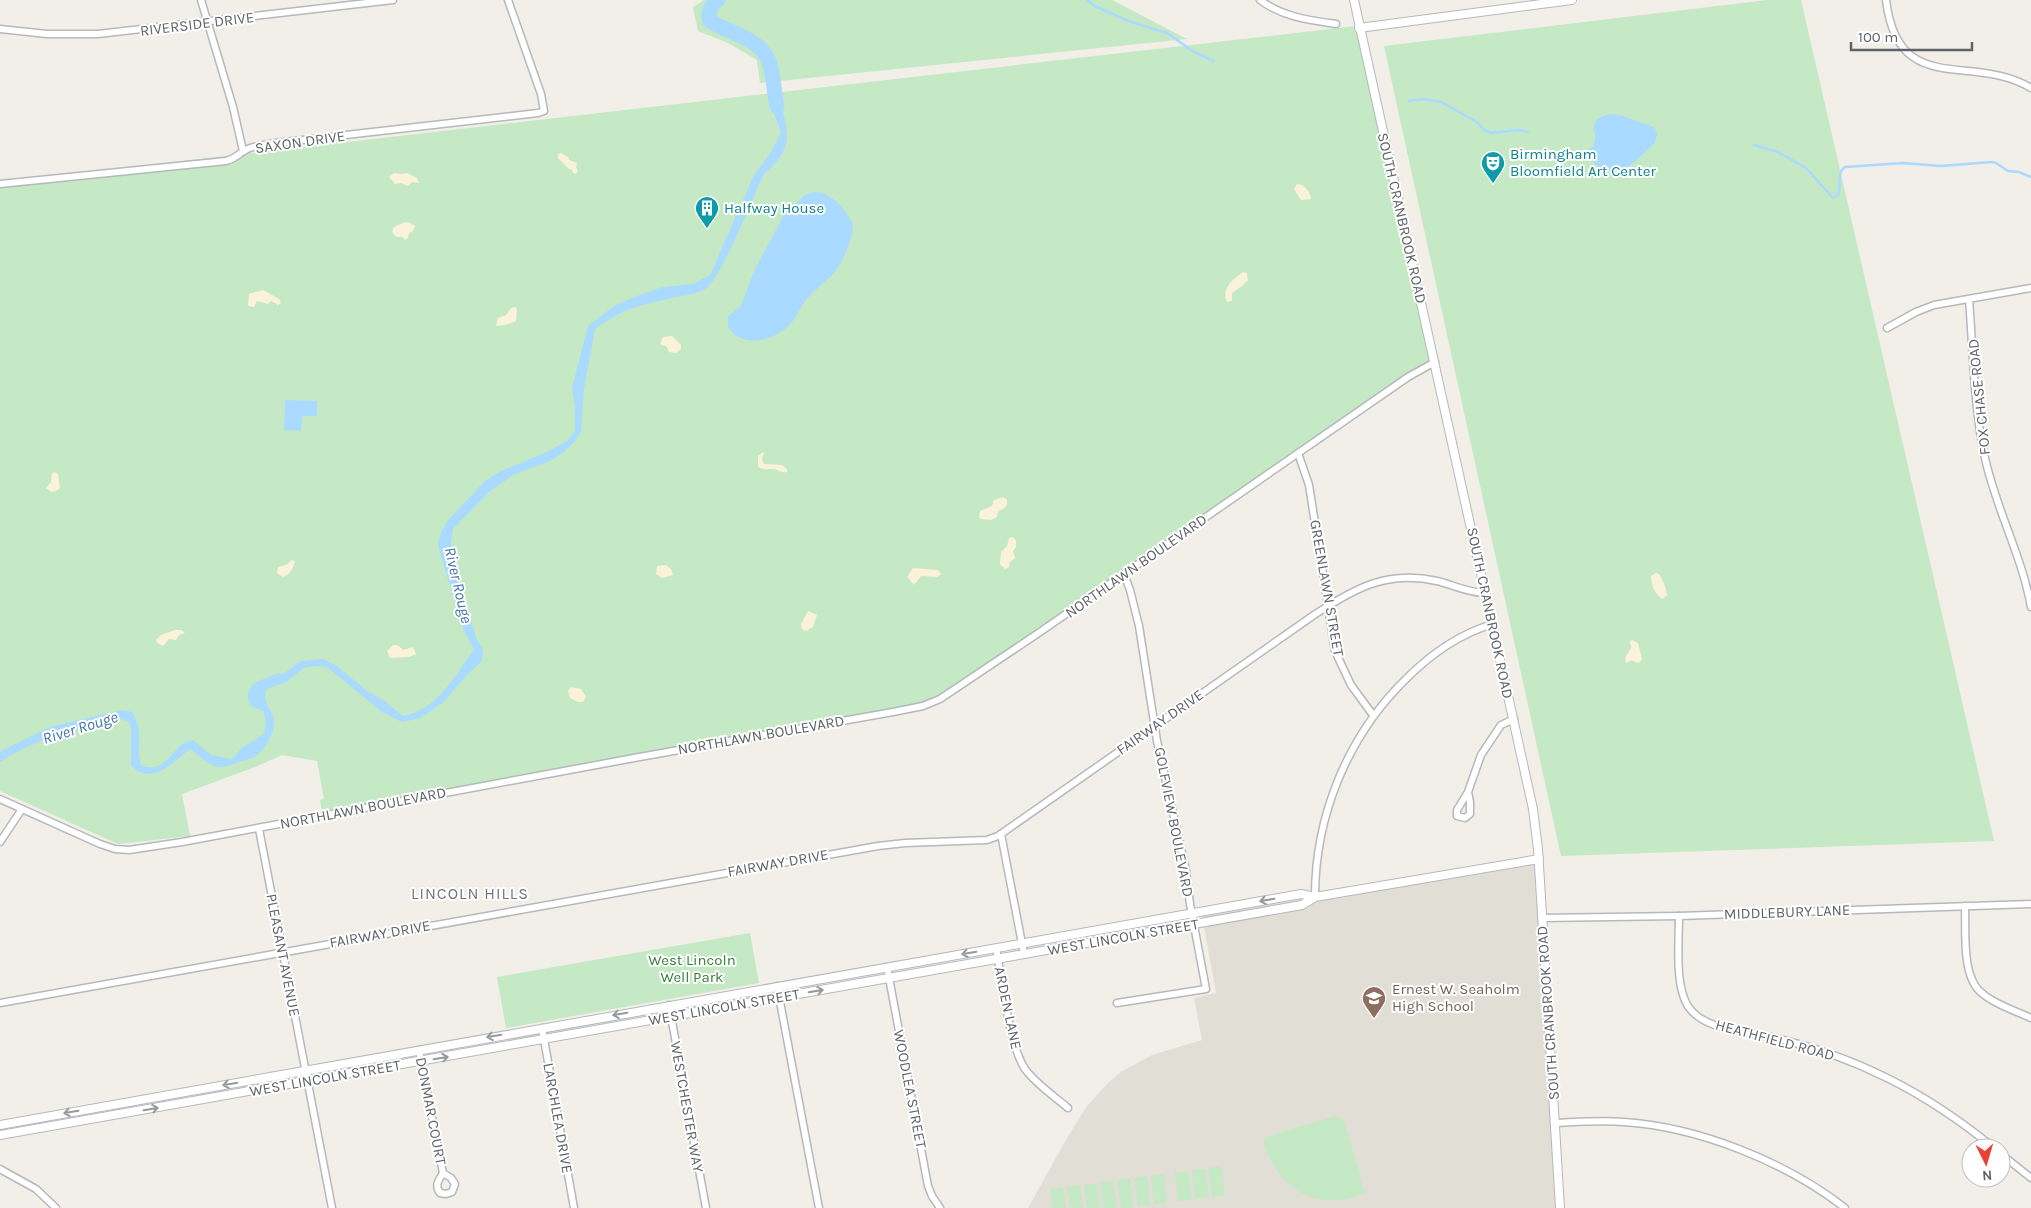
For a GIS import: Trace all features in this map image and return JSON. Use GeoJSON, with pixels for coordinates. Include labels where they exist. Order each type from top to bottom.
{"type":"FeatureCollection","features":[{"type":"Feature","properties":{"kind":"street"},"geometry":{"type":"LineString","coordinates":[[201,0],[206,22],[233,107],[243,151]]}},
{"type":"Feature","properties":{"kind":"street","name":"RIVERSIDE DRIVE"},"geometry":{"type":"LineString","coordinates":[[0,29],[47,34],[98,34],[393,0]]}},
{"type":"Feature","properties":{"kind":"street","name":"SAXON DRIVE"},"geometry":{"type":"LineString","coordinates":[[0,184],[226,161],[233,160],[243,151],[254,146],[468,122],[544,111],[541,94],[508,0]]}},
{"type":"Feature","properties":{"kind":"street"},"geometry":{"type":"LineString","coordinates":[[1260,0],[1292,17],[1336,24]]}},
{"type":"Feature","properties":{"kind":"street","name":"SOUTH CRANBROOK ROAD"},"geometry":{"type":"LineString","coordinates":[[1354,0],[1533,809],[1539,859],[1560,1208]]}},
{"type":"Feature","properties":{"kind":"street"},"geometry":{"type":"LineString","coordinates":[[1359,28],[1522,3],[1572,0]]}},
{"type":"Feature","properties":{"kind":"street"},"geometry":{"type":"LineString","coordinates":[[1886,0],[1893,34],[1904,50],[1916,59],[1930,66],[1942,69],[2001,75],[2031,88]]}},
{"type":"Feature","properties":{"kind":"street"},"geometry":{"type":"LineString","coordinates":[[1887,328],[1926,308],[1943,303],[2031,288]]}},
{"type":"Feature","properties":{"kind":"street","name":"FOX CHASE ROAD"},"geometry":{"type":"LineString","coordinates":[[1969,299],[1982,447],[1994,491],[2025,580],[2031,607]]}},
{"type":"Feature","properties":{"kind":"street","name":"NORTHLAWN BOULEVARD"},"geometry":{"type":"LineString","coordinates":[[0,799],[100,844],[121,850],[138,849],[259,829],[374,806],[894,712],[932,703],[1025,643],[1408,377],[1435,362]]}},
{"type":"Feature","properties":{"kind":"street","name":"GREENLAWN STREET"},"geometry":{"type":"LineString","coordinates":[[1298,453],[1309,485],[1333,639],[1339,661],[1356,693],[1373,715]]}},
{"type":"Feature","properties":{"kind":"street","name":"GOLFVIEW BOULEVARD"},"geometry":{"type":"LineString","coordinates":[[1117,1003],[1206,989],[1186,871],[1155,726],[1146,662],[1133,598],[1124,574]]}},
{"type":"Feature","properties":{"kind":"street","name":"FAIRWAY DRIVE"},"geometry":{"type":"LineString","coordinates":[[0,1002],[878,846],[905,843],[981,841],[1001,834],[1328,606],[1367,584],[1401,578],[1430,580],[1471,592],[1486,593]]}},
{"type":"Feature","properties":{"kind":"street"},"geometry":{"type":"LineString","coordinates":[[1315,897],[1315,881],[1321,841],[1332,794],[1352,750],[1373,715],[1394,690],[1438,652],[1462,635],[1493,624]]}},
{"type":"Feature","properties":{"kind":"street"},"geometry":{"type":"LineString","coordinates":[[1468,792],[1482,755],[1494,735],[1501,725],[1514,719]]}},
{"type":"Feature","properties":{"kind":"street"},"geometry":{"type":"LineString","coordinates":[[0,842],[22,809]]}},
{"type":"Feature","properties":{"kind":"street","name":"PLEASANT AVENUE"},"geometry":{"type":"LineString","coordinates":[[259,829],[332,1208]]}},
{"type":"Feature","properties":{"kind":"street","name":"ARDEN LANE"},"geometry":{"type":"LineString","coordinates":[[1001,834],[1024,954]]}},
{"type":"Feature","properties":{"kind":"street","name":"WEST LINCOLN STREET"},"geometry":{"type":"LineString","coordinates":[[0,1125],[1300,894],[1315,897],[1539,859]]}},
{"type":"Feature","properties":{"kind":"street","name":"WEST LINCOLN STREET"},"geometry":{"type":"LineString","coordinates":[[0,1135],[1302,905],[1315,897]]}},
{"type":"Feature","properties":{"kind":"street","name":"MIDDLEBURY LANE"},"geometry":{"type":"LineString","coordinates":[[1542,918],[1679,916],[2031,904]]}},
{"type":"Feature","properties":{"kind":"street"},"geometry":{"type":"LineString","coordinates":[[1965,906],[1968,965],[1972,982],[1984,996],[2031,1018]]}},
{"type":"Feature","properties":{"kind":"street","name":"HEATHFIELD ROAD"},"geometry":{"type":"LineString","coordinates":[[1679,916],[1682,988],[1685,1000],[1696,1016],[1707,1022],[1724,1027],[1788,1040],[1823,1050],[1864,1066],[1898,1082],[1931,1102],[1962,1122],[1982,1138]]}},
{"type":"Feature","properties":{"kind":"street","name":"ARDEN LANE"},"geometry":{"type":"LineString","coordinates":[[996,948],[1013,1039],[1020,1060],[1030,1075],[1068,1108]]}},
{"type":"Feature","properties":{"kind":"street","name":"WOODLEA STREET"},"geometry":{"type":"LineString","coordinates":[[887,967],[928,1186],[936,1204],[940,1208]]}},
{"type":"Feature","properties":{"kind":"street"},"geometry":{"type":"LineString","coordinates":[[777,986],[819,1208]]}},
{"type":"Feature","properties":{"kind":"street","name":"WESTCHESTER WAY"},"geometry":{"type":"LineString","coordinates":[[669,1005],[706,1208]]}},
{"type":"Feature","properties":{"kind":"street","name":"LARCHLEA DRIVE"},"geometry":{"type":"LineString","coordinates":[[542,1028],[574,1208]]}},
{"type":"Feature","properties":{"kind":"street","name":"DONMAR COURT"},"geometry":{"type":"LineString","coordinates":[[419,1050],[443,1173]]}},
{"type":"Feature","properties":{"kind":"street"},"geometry":{"type":"LineString","coordinates":[[129,1102],[130,1112]]}},
{"type":"Feature","properties":{"kind":"street"},"geometry":{"type":"LineString","coordinates":[[1555,1123],[1588,1120],[1624,1122],[1683,1132],[1722,1144],[1777,1167],[1807,1183],[1845,1208]]}},
{"type":"Feature","properties":{"kind":"street"},"geometry":{"type":"LineString","coordinates":[[2011,1162],[2031,1178]]}},
{"type":"Feature","properties":{"kind":"street"},"geometry":{"type":"LineString","coordinates":[[0,1169],[25,1182],[47,1198],[56,1208]]}},
{"type":"Feature","properties":{"kind":"shaded area","name":"Ernest W. Seaholm High School"},"geometry":{"type":"Polygon","coordinates":[[[1539,859],[1560,1208],[1028,1208],[1087,1106],[1108,1083],[1121,1072],[1152,1055],[1202,1040],[1194,998],[1216,993],[1202,916],[1539,859]]]}},
{"type":"Feature","properties":{"kind":"green space"},"geometry":{"type":"Polygon","coordinates":[[[704,0],[1112,0],[1187,39],[760,83],[757,60],[728,43],[698,31],[693,7],[704,0]]]}},
{"type":"Feature","properties":{"kind":"green space"},"geometry":{"type":"Polygon","coordinates":[[[1767,0],[1801,0],[1994,841],[1561,856],[1384,46],[1767,0]]]}},
{"type":"Feature","properties":{"kind":"green space"},"geometry":{"type":"Polygon","coordinates":[[[1356,26],[1430,363],[936,705],[396,804],[322,811],[320,800],[324,799],[317,761],[282,755],[182,794],[190,836],[118,844],[0,791],[0,182],[1356,26]]]}},
{"type":"Feature","properties":{"kind":"green space","name":"West Lincoln Well Park"},"geometry":{"type":"Polygon","coordinates":[[[750,933],[759,983],[506,1028],[497,977],[750,933]]]}},
{"type":"Feature","properties":{"kind":"green space"},"geometry":{"type":"Polygon","coordinates":[[[1335,1116],[1344,1120],[1365,1194],[1343,1200],[1328,1200],[1314,1197],[1290,1185],[1273,1165],[1263,1138],[1335,1116]]]}},
{"type":"Feature","properties":{"kind":"green space"},"geometry":{"type":"Polygon","coordinates":[[[1221,1166],[1225,1195],[1212,1197],[1208,1168],[1221,1166]]]}},
{"type":"Feature","properties":{"kind":"green space"},"geometry":{"type":"Polygon","coordinates":[[[1205,1169],[1209,1197],[1195,1199],[1192,1170],[1205,1169]]]}},
{"type":"Feature","properties":{"kind":"green space"},"geometry":{"type":"Polygon","coordinates":[[[1188,1171],[1192,1200],[1178,1201],[1175,1173],[1188,1171]]]}},
{"type":"Feature","properties":{"kind":"green space"},"geometry":{"type":"Polygon","coordinates":[[[1164,1174],[1167,1203],[1154,1204],[1151,1176],[1164,1174]]]}},
{"type":"Feature","properties":{"kind":"green space"},"geometry":{"type":"Polygon","coordinates":[[[1147,1176],[1151,1205],[1138,1206],[1134,1178],[1147,1176]]]}},
{"type":"Feature","properties":{"kind":"green space"},"geometry":{"type":"Polygon","coordinates":[[[1130,1178],[1134,1207],[1121,1208],[1117,1180],[1130,1178]]]}},
{"type":"Feature","properties":{"kind":"green space"},"geometry":{"type":"Polygon","coordinates":[[[1113,1181],[1117,1208],[1103,1208],[1100,1182],[1113,1181]]]}},
{"type":"Feature","properties":{"kind":"green space"},"geometry":{"type":"Polygon","coordinates":[[[1097,1183],[1100,1208],[1087,1208],[1084,1185],[1097,1183]]]}},
{"type":"Feature","properties":{"kind":"green space"},"geometry":{"type":"Polygon","coordinates":[[[1080,1185],[1083,1208],[1070,1208],[1067,1187],[1080,1185]]]}},
{"type":"Feature","properties":{"kind":"green space"},"geometry":{"type":"Polygon","coordinates":[[[1063,1187],[1066,1208],[1052,1208],[1050,1189],[1063,1187]]]}},
{"type":"Feature","properties":{"kind":"sand"},"geometry":{"type":"Polygon","coordinates":[[[561,153],[568,157],[569,160],[577,163],[578,171],[576,174],[558,158],[558,154],[561,153]]]}},
{"type":"Feature","properties":{"kind":"sand"},"geometry":{"type":"Polygon","coordinates":[[[394,173],[407,173],[417,178],[419,183],[412,182],[408,186],[401,183],[395,184],[389,177],[394,173]]]}},
{"type":"Feature","properties":{"kind":"sand"},"geometry":{"type":"Polygon","coordinates":[[[1297,184],[1307,189],[1311,199],[1301,200],[1294,189],[1297,184]]]}},
{"type":"Feature","properties":{"kind":"sand"},"geometry":{"type":"Polygon","coordinates":[[[408,222],[415,226],[413,231],[409,233],[408,238],[405,240],[402,237],[396,237],[392,232],[394,227],[408,222]]]}},
{"type":"Feature","properties":{"kind":"sand"},"geometry":{"type":"Polygon","coordinates":[[[1243,272],[1247,273],[1248,280],[1232,293],[1232,301],[1227,302],[1226,292],[1229,284],[1243,272]]]}},
{"type":"Feature","properties":{"kind":"sand"},"geometry":{"type":"Polygon","coordinates":[[[263,290],[279,299],[281,303],[278,305],[271,301],[268,304],[257,301],[254,307],[248,306],[249,294],[263,290]]]}},
{"type":"Feature","properties":{"kind":"sand"},"geometry":{"type":"Polygon","coordinates":[[[515,307],[517,309],[516,321],[496,326],[498,318],[506,315],[511,308],[515,307]]]}},
{"type":"Feature","properties":{"kind":"sand"},"geometry":{"type":"Polygon","coordinates":[[[672,336],[681,345],[681,349],[676,353],[669,352],[667,347],[660,344],[663,337],[672,336]]]}},
{"type":"Feature","properties":{"kind":"sand"},"geometry":{"type":"Polygon","coordinates":[[[763,452],[762,459],[764,464],[782,465],[787,469],[787,472],[758,467],[758,456],[763,452]]]}},
{"type":"Feature","properties":{"kind":"sand"},"geometry":{"type":"Polygon","coordinates":[[[52,473],[58,474],[60,488],[51,492],[46,488],[51,482],[52,473]]]}},
{"type":"Feature","properties":{"kind":"sand"},"geometry":{"type":"Polygon","coordinates":[[[1003,497],[1007,500],[1007,505],[998,512],[997,517],[991,520],[979,517],[980,511],[992,506],[994,500],[1003,497]]]}},
{"type":"Feature","properties":{"kind":"sand"},"geometry":{"type":"Polygon","coordinates":[[[1013,537],[1016,540],[1016,547],[1013,551],[1015,558],[1010,562],[1009,567],[1005,569],[1000,564],[1001,552],[1007,546],[1009,538],[1013,537]]]}},
{"type":"Feature","properties":{"kind":"sand"},"geometry":{"type":"Polygon","coordinates":[[[292,560],[295,561],[288,574],[283,577],[277,573],[278,567],[286,565],[292,560]]]}},
{"type":"Feature","properties":{"kind":"sand"},"geometry":{"type":"Polygon","coordinates":[[[666,565],[671,569],[673,575],[662,578],[656,574],[657,566],[666,565]]]}},
{"type":"Feature","properties":{"kind":"sand"},"geometry":{"type":"Polygon","coordinates":[[[913,568],[938,570],[941,574],[937,577],[921,576],[914,585],[907,577],[913,568]]]}},
{"type":"Feature","properties":{"kind":"sand"},"geometry":{"type":"Polygon","coordinates":[[[1656,573],[1659,574],[1666,590],[1667,595],[1663,599],[1656,593],[1652,583],[1651,576],[1656,573]]]}},
{"type":"Feature","properties":{"kind":"sand"},"geometry":{"type":"Polygon","coordinates":[[[808,611],[817,615],[813,627],[806,631],[802,629],[801,624],[808,611]]]}},
{"type":"Feature","properties":{"kind":"sand"},"geometry":{"type":"Polygon","coordinates":[[[181,630],[185,633],[179,635],[176,640],[169,639],[163,646],[157,643],[156,640],[161,635],[181,630]]]}},
{"type":"Feature","properties":{"kind":"sand"},"geometry":{"type":"Polygon","coordinates":[[[1630,641],[1638,643],[1642,659],[1638,663],[1631,660],[1627,663],[1625,661],[1631,648],[1630,641]]]}},
{"type":"Feature","properties":{"kind":"sand"},"geometry":{"type":"Polygon","coordinates":[[[393,645],[398,645],[403,650],[413,647],[416,654],[409,657],[390,658],[387,651],[393,645]]]}},
{"type":"Feature","properties":{"kind":"sand"},"geometry":{"type":"Polygon","coordinates":[[[571,687],[581,689],[586,697],[583,702],[570,698],[568,691],[571,687]]]}},
{"type":"Feature","properties":{"kind":"water","name":"River Rouge"},"geometry":{"type":"Polygon","coordinates":[[[776,88],[786,124],[786,144],[775,164],[764,174],[728,254],[712,282],[705,289],[697,293],[650,303],[632,309],[614,317],[595,329],[584,389],[581,431],[576,440],[564,452],[550,461],[513,475],[489,492],[453,529],[451,542],[457,577],[483,654],[482,661],[444,702],[420,718],[402,722],[382,712],[327,667],[314,666],[304,668],[286,682],[267,689],[265,698],[274,721],[273,731],[268,741],[262,751],[254,757],[228,766],[212,765],[190,749],[162,770],[147,774],[139,772],[131,766],[131,726],[128,721],[120,719],[74,731],[29,746],[0,762],[0,752],[50,727],[121,710],[132,712],[136,720],[142,766],[159,766],[180,746],[193,740],[211,755],[231,759],[243,747],[264,733],[265,730],[266,722],[263,711],[250,706],[248,698],[251,687],[278,673],[282,675],[300,661],[323,659],[337,666],[367,691],[385,701],[403,716],[426,707],[436,699],[453,680],[474,649],[464,631],[439,549],[440,535],[448,520],[485,481],[499,472],[549,451],[568,440],[575,431],[575,407],[572,388],[588,326],[614,306],[634,297],[663,287],[693,284],[710,275],[754,175],[771,152],[781,133],[773,110],[772,89],[776,88]]]}},
{"type":"Feature","properties":{"kind":"water"},"geometry":{"type":"Polygon","coordinates":[[[1609,114],[1620,115],[1654,127],[1657,134],[1655,143],[1629,166],[1615,171],[1602,171],[1587,155],[1589,149],[1594,144],[1595,133],[1593,128],[1597,119],[1609,114]]]}},
{"type":"Feature","properties":{"kind":"water"},"geometry":{"type":"Polygon","coordinates":[[[814,192],[827,195],[837,202],[853,224],[849,244],[843,259],[831,276],[806,300],[785,329],[769,338],[760,340],[750,340],[734,334],[728,327],[728,316],[741,306],[755,269],[784,215],[805,195],[814,192]]]}},
{"type":"Feature","properties":{"kind":"water"},"geometry":{"type":"Polygon","coordinates":[[[285,400],[317,401],[317,416],[302,416],[301,431],[284,430],[285,400]]]}},
{"type":"Feature","properties":{"kind":"waterway","name":"River Rouge"},"geometry":{"type":"LineString","coordinates":[[718,0],[710,9],[710,21],[752,42],[765,54],[772,73],[777,107]]}},
{"type":"Feature","properties":{"kind":"waterway"},"geometry":{"type":"LineString","coordinates":[[1087,0],[1095,6],[1128,21],[1167,33],[1194,52],[1214,61]]}},
{"type":"Feature","properties":{"kind":"waterway"},"geometry":{"type":"LineString","coordinates":[[1409,101],[1423,99],[1441,102],[1477,122],[1484,130],[1491,133],[1519,130],[1528,132]]}},
{"type":"Feature","properties":{"kind":"waterway"},"geometry":{"type":"LineString","coordinates":[[1754,145],[1778,152],[1806,168],[1833,198],[1838,195],[1840,176],[1845,167],[1903,163],[1941,166],[1992,162],[2008,171],[2019,172],[2031,177]]}},
{"type":"Feature","properties":{"kind":"place","name":"Birmingham Bloomfield Art Center"},"geometry":{"type":"Point","coordinates":[1493,184]}},
{"type":"Feature","properties":{"kind":"place","name":"Halfway House"},"geometry":{"type":"Point","coordinates":[707,229]}},
{"type":"Feature","properties":{"kind":"place","name":"Ernest W. Seaholm High School"},"geometry":{"type":"Point","coordinates":[1374,1019]}},
{"type":"Feature","properties":{"kind":"district","name":"LINCOLN HILLS"},"geometry":{"type":"Point","coordinates":[470,893]}}]}
